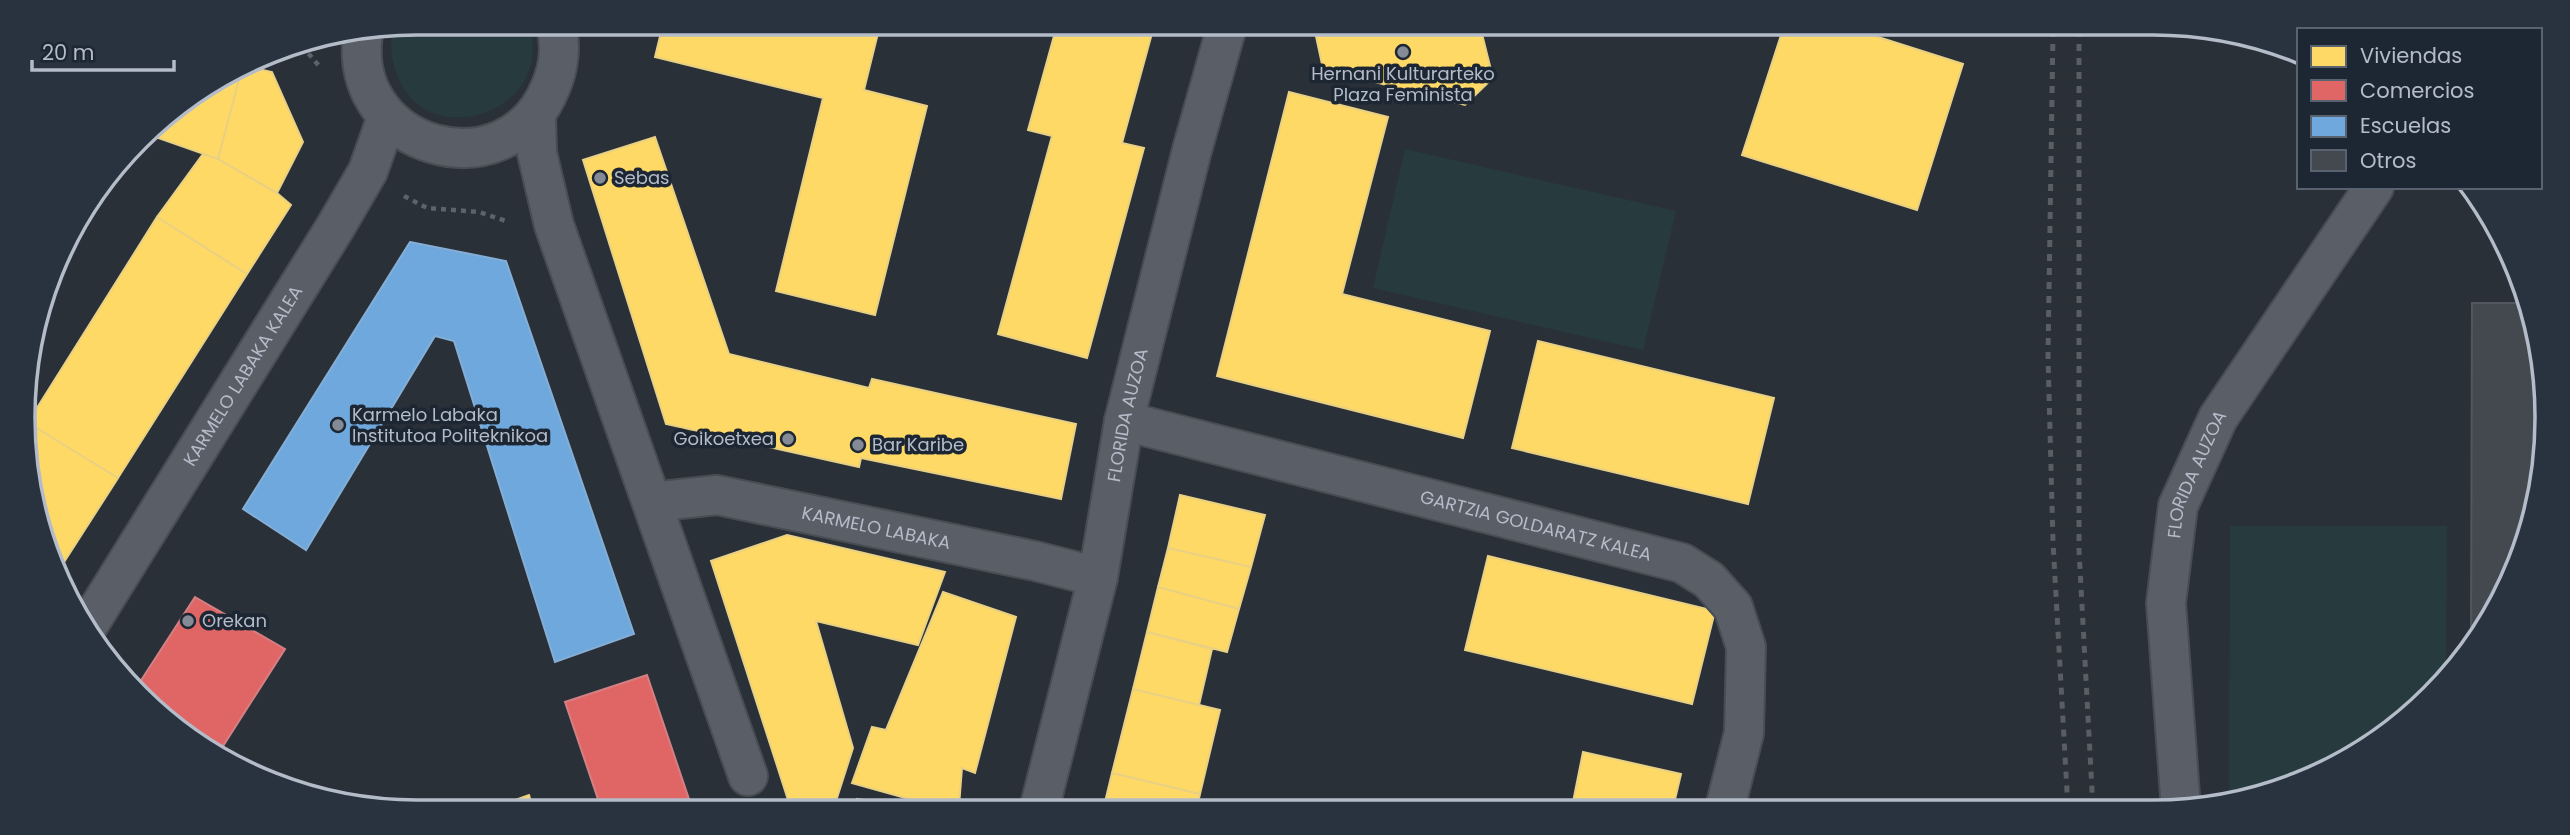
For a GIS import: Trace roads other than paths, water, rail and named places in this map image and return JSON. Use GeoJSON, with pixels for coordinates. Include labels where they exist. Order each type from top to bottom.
{"type":"FeatureCollection","features":[{"type":"Feature","properties":{"kind":"street"},"geometry":{"type":"LineString","coordinates":[[357,40],[364,73],[373,97],[387,117],[403,131],[422,141],[462,149],[503,139],[536,114],[556,74],[559,51],[557,35]]}},
{"type":"Feature","properties":{"kind":"street","name":"FLORIDA AUZOA"},"geometry":{"type":"LineString","coordinates":[[1042,800],[1098,577],[1124,421],[1192,150],[1224,35]]}},
{"type":"Feature","properties":{"kind":"street"},"geometry":{"type":"LineString","coordinates":[[536,114],[537,153],[554,225],[748,776]]}},
{"type":"Feature","properties":{"kind":"street","name":"KARMELO LABAKA KALEA"},"geometry":{"type":"LineString","coordinates":[[92,619],[336,226],[368,171],[387,117]]}},
{"type":"Feature","properties":{"kind":"street","name":"FLORIDA AUZOA"},"geometry":{"type":"LineString","coordinates":[[2180,799],[2166,603],[2178,506],[2218,418],[2373,189]]}},
{"type":"Feature","properties":{"kind":"street","name":"GARTZIA GOLDARATZ KALEA"},"geometry":{"type":"LineString","coordinates":[[1124,421],[1682,563],[1709,580],[1733,607],[1746,647],[1744,733],[1727,800]]}},
{"type":"Feature","properties":{"kind":"street","name":"KARMELO LABAKA"},"geometry":{"type":"LineString","coordinates":[[652,502],[718,495],[1035,561],[1098,577]]}},
{"type":"Feature","properties":{"kind":"railway"},"geometry":{"type":"LineString","coordinates":[[2053,35],[2048,356],[2053,542],[2067,800]]}},
{"type":"Feature","properties":{"kind":"railway"},"geometry":{"type":"LineString","coordinates":[[2079,35],[2079,550],[2093,800]]}},
{"type":"Feature","properties":{"kind":"place","name":"Hernani Kulturarteko Plaza Feminista"},"geometry":{"type":"Point","coordinates":[1403,52]}},
{"type":"Feature","properties":{"kind":"place","name":"Sebas"},"geometry":{"type":"Point","coordinates":[600,178]}},
{"type":"Feature","properties":{"kind":"place","name":"Karmelo Labaka Institutoa Politeknikoa"},"geometry":{"type":"Point","coordinates":[338,425]}},
{"type":"Feature","properties":{"kind":"place","name":"Goikoetxea"},"geometry":{"type":"Point","coordinates":[788,439]}},
{"type":"Feature","properties":{"kind":"place","name":"Bar Karibe"},"geometry":{"type":"Point","coordinates":[858,445]}},
{"type":"Feature","properties":{"kind":"place","name":"Orekan"},"geometry":{"type":"Point","coordinates":[188,621]}}]}
